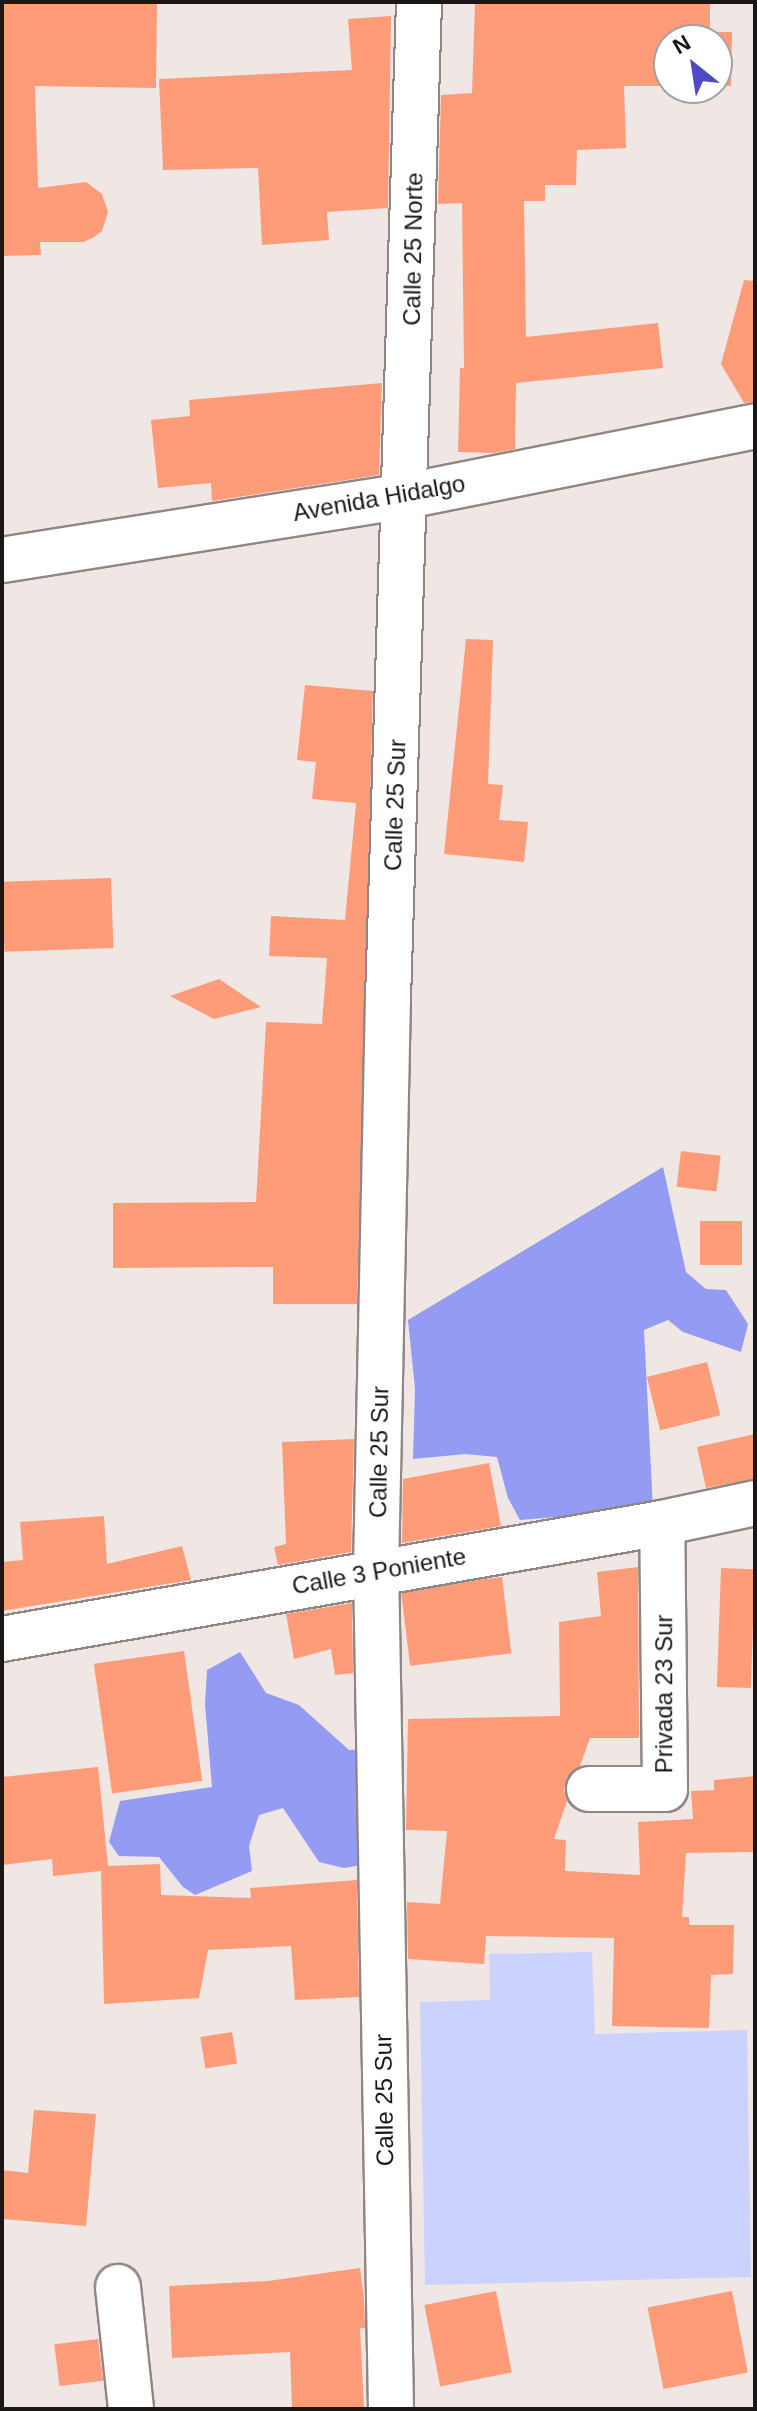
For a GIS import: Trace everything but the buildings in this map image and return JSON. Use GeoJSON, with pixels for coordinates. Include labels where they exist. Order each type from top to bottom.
{"type":"FeatureCollection","features":[{"type":"Feature","properties":{"kind":"street","name":"Calle 25 Norte"},"geometry":{"type":"LineString","coordinates":[[406,496],[419,2]]}},
{"type":"Feature","properties":{"kind":"street","name":"Avenida Hidalgo"},"geometry":{"type":"LineString","coordinates":[[2,560],[406,496],[755,426]]}},
{"type":"Feature","properties":{"kind":"street","name":"Calle 25 Sur"},"geometry":{"type":"LineString","coordinates":[[391,2409],[376,1570],[388,999],[406,496]]}},
{"type":"Feature","properties":{"kind":"street","name":"Calle 3 Poniente"},"geometry":{"type":"LineString","coordinates":[[2,1639],[376,1570],[662,1523],[755,1503]]}},
{"type":"Feature","properties":{"kind":"street","name":"Privada 23 Sur"},"geometry":{"type":"LineString","coordinates":[[589,1789],[665,1789],[662,1523]]}},
{"type":"Feature","properties":{"kind":"street"},"geometry":{"type":"LineString","coordinates":[[118,2287],[131,2409]]}},
{"type":"Feature","properties":{"kind":"shaded area"},"geometry":{"type":"Polygon","coordinates":[[[663,1167],[686,1272],[706,1289],[726,1290],[748,1324],[741,1352],[683,1332],[668,1320],[644,1330],[653,1509],[520,1520],[508,1498],[497,1457],[465,1454],[413,1459],[415,1389],[408,1320],[663,1167]]]}},
{"type":"Feature","properties":{"kind":"shaded area"},"geometry":{"type":"Polygon","coordinates":[[[240,1652],[266,1693],[299,1705],[349,1750],[373,1748],[368,1864],[344,1868],[319,1862],[283,1808],[259,1815],[249,1846],[252,1871],[195,1895],[183,1887],[159,1857],[119,1856],[109,1842],[120,1801],[212,1787],[205,1704],[207,1670],[240,1652]]]}},
{"type":"Feature","properties":{"kind":"shaded area"},"geometry":{"type":"Polygon","coordinates":[[[592,1952],[595,2034],[747,2030],[751,2277],[425,2285],[420,2002],[490,2000],[489,1954],[592,1952]]]}}]}
